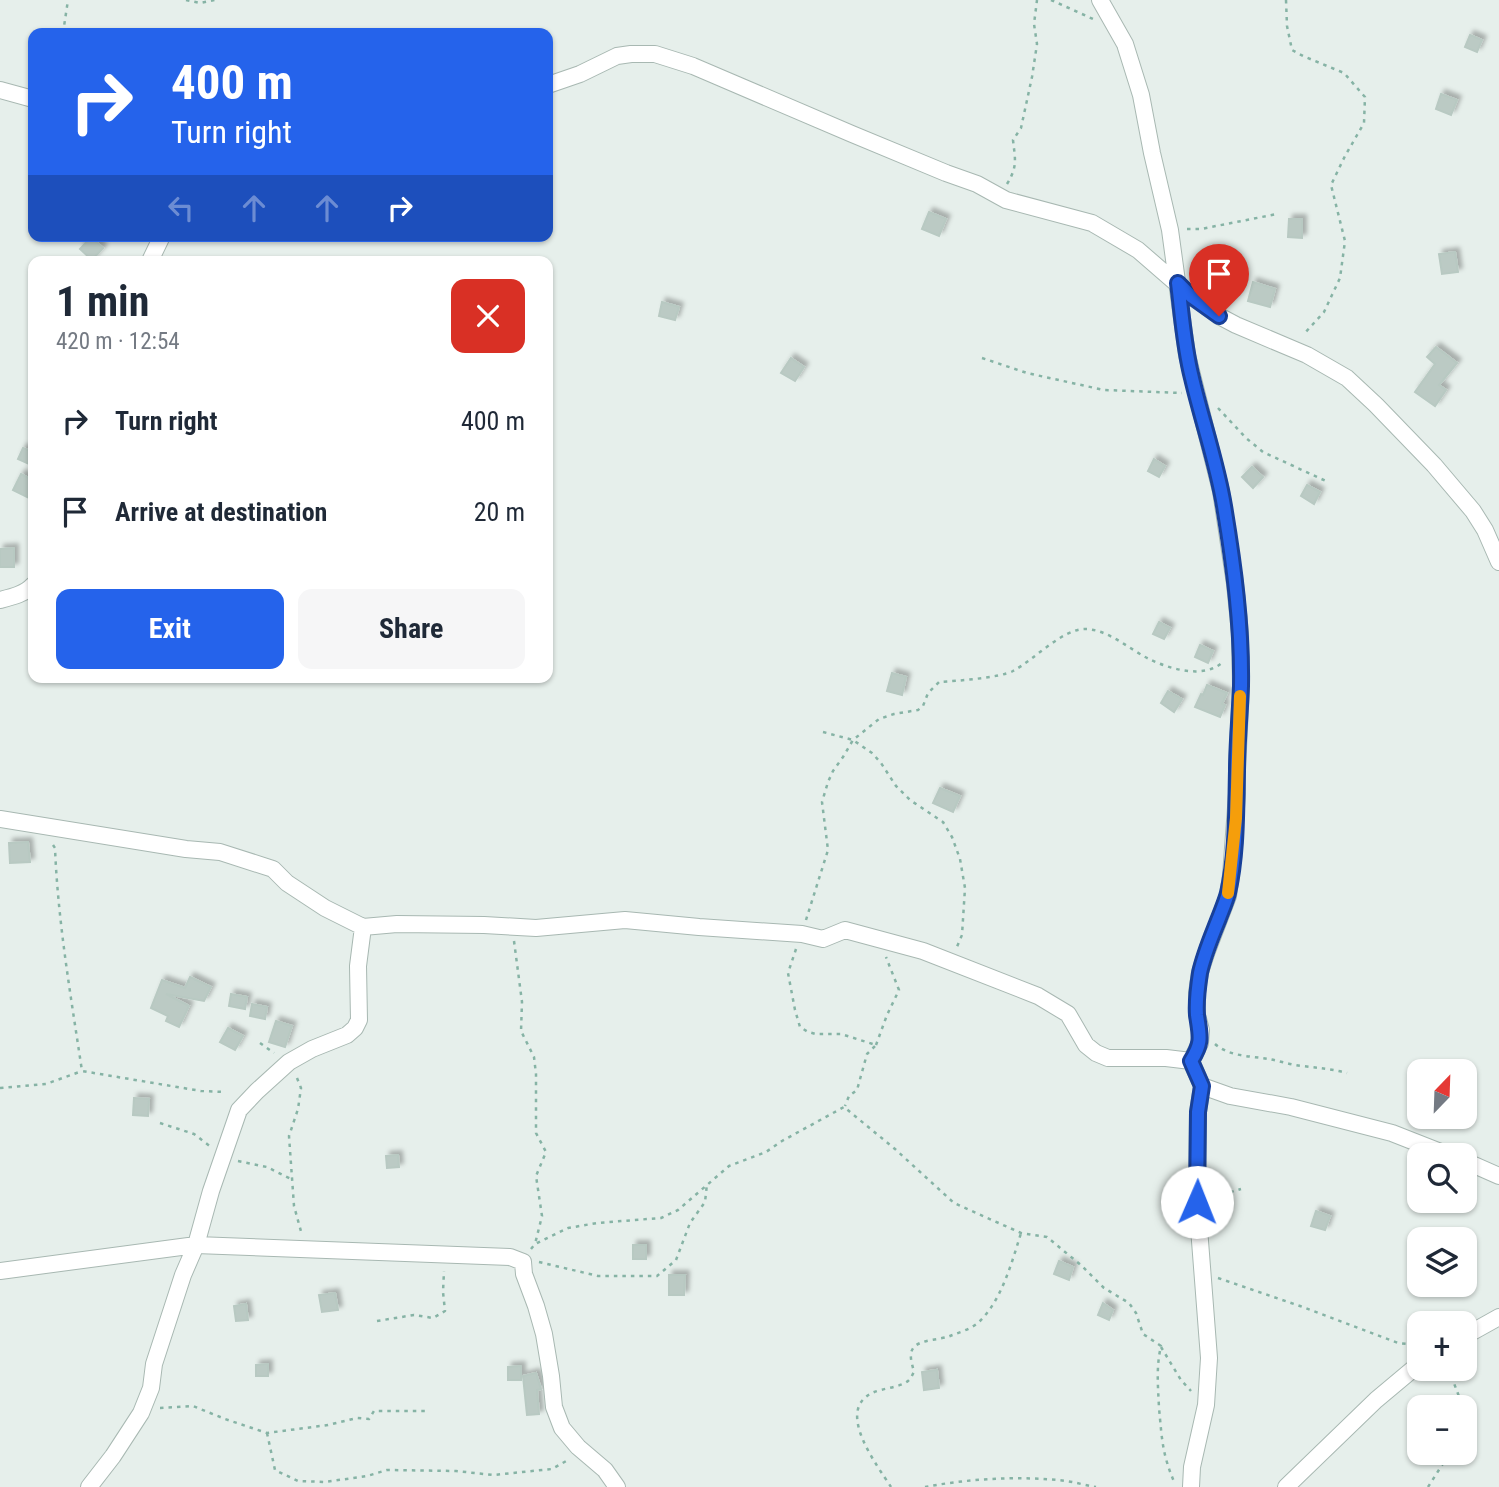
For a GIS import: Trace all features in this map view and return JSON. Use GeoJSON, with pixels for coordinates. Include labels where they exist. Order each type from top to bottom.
{"type":"FeatureCollection","features":[{"type":"Feature","properties":{"kind":"street"},"geometry":{"type":"LineString","coordinates":[[1100,0],[1130,58],[1141,94],[1170,230],[1187,355],[1226,519],[1238,621],[1241,685],[1231,875],[1228,896],[1200,972],[1197,993],[1200,1043],[1191,1061]]}},
{"type":"Feature","properties":{"kind":"street"},"geometry":{"type":"LineString","coordinates":[[553,83],[617,56],[655,54],[693,66],[977,184],[1006,200],[1092,223],[1138,250],[1191,296],[1219,316],[1307,355],[1347,378],[1434,464],[1473,511],[1499,562]]}},
{"type":"Feature","properties":{"kind":"street"},"geometry":{"type":"LineString","coordinates":[[0,90],[28,98]]}},
{"type":"Feature","properties":{"kind":"street"},"geometry":{"type":"LineString","coordinates":[[0,600],[28,589]]}},
{"type":"Feature","properties":{"kind":"street"},"geometry":{"type":"LineString","coordinates":[[0,819],[220,852],[272,869],[325,908],[363,927],[397,924],[536,928],[625,920],[802,933],[823,939],[845,930],[923,951],[1038,996],[1068,1014],[1086,1045],[1108,1058],[1191,1061]]}},
{"type":"Feature","properties":{"kind":"street"},"geometry":{"type":"LineString","coordinates":[[89,1487],[143,1409],[151,1388],[154,1364],[239,1110],[289,1062],[346,1035],[355,1028],[359,1020],[358,966],[363,927]]}},
{"type":"Feature","properties":{"kind":"street"},"geometry":{"type":"LineString","coordinates":[[1191,1061],[1202,1086],[1198,1112],[1197,1202],[1209,1358],[1206,1405],[1192,1467],[1191,1487]]}},
{"type":"Feature","properties":{"kind":"street"},"geometry":{"type":"LineString","coordinates":[[1202,1086],[1230,1096],[1291,1107],[1392,1133],[1417,1143]]}},
{"type":"Feature","properties":{"kind":"street"},"geometry":{"type":"LineString","coordinates":[[1477,1166],[1499,1176]]}},
{"type":"Feature","properties":{"kind":"street"},"geometry":{"type":"LineString","coordinates":[[0,1271],[196,1245],[510,1257],[523,1262],[524,1274],[544,1334],[554,1407],[562,1428],[605,1470],[617,1487]]}},
{"type":"Feature","properties":{"kind":"street"},"geometry":{"type":"LineString","coordinates":[[1477,1329],[1499,1317]]}},
{"type":"Feature","properties":{"kind":"street"},"geometry":{"type":"LineString","coordinates":[[1286,1487],[1366,1409],[1407,1374]]}},
{"type":"Feature","properties":{"kind":"path"},"geometry":{"type":"LineString","coordinates":[[64,28],[68,0]]}},
{"type":"Feature","properties":{"kind":"path"},"geometry":{"type":"LineString","coordinates":[[186,0],[200,3],[215,0]]}},
{"type":"Feature","properties":{"kind":"path"},"geometry":{"type":"LineString","coordinates":[[999,195],[1016,167],[1013,140],[1021,128],[1037,44],[1034,24],[1037,0]]}},
{"type":"Feature","properties":{"kind":"path"},"geometry":{"type":"LineString","coordinates":[[1051,0],[1102,23],[1114,24]]}},
{"type":"Feature","properties":{"kind":"path"},"geometry":{"type":"LineString","coordinates":[[1286,0],[1287,26],[1292,50],[1344,73],[1365,97],[1365,110],[1364,123],[1331,185],[1345,241],[1340,278],[1324,312],[1303,335],[1286,346]]}},
{"type":"Feature","properties":{"kind":"path"},"geometry":{"type":"LineString","coordinates":[[1170,230],[1201,229],[1277,214]]}},
{"type":"Feature","properties":{"kind":"path"},"geometry":{"type":"LineString","coordinates":[[982,358],[1027,373],[1104,390],[1196,394]]}},
{"type":"Feature","properties":{"kind":"path"},"geometry":{"type":"LineString","coordinates":[[1218,408],[1246,438],[1264,452],[1328,482]]}},
{"type":"Feature","properties":{"kind":"path"},"geometry":{"type":"LineString","coordinates":[[876,1045],[841,1034],[816,1034],[800,1027],[794,1010],[788,973],[828,850],[822,802],[828,782],[853,740],[878,719],[918,710],[923,706],[928,693],[939,682],[1010,673],[1074,630],[1098,631],[1150,659],[1184,671],[1212,669],[1226,660]]}},
{"type":"Feature","properties":{"kind":"path"},"geometry":{"type":"LineString","coordinates":[[823,732],[853,740],[872,753],[910,800],[943,822],[960,859],[965,888],[962,935],[950,961]]}},
{"type":"Feature","properties":{"kind":"path"},"geometry":{"type":"LineString","coordinates":[[44,826],[55,848],[56,883],[82,1071]]}},
{"type":"Feature","properties":{"kind":"path"},"geometry":{"type":"LineString","coordinates":[[512,927],[521,983],[521,1031],[534,1057],[536,1133],[545,1152],[536,1176],[542,1216],[535,1244],[523,1262]]}},
{"type":"Feature","properties":{"kind":"path"},"geometry":{"type":"LineString","coordinates":[[535,1244],[568,1228],[661,1218],[678,1210],[729,1166],[766,1152],[844,1107],[849,1096],[857,1090],[867,1054],[876,1045],[899,990],[878,938]]}},
{"type":"Feature","properties":{"kind":"path"},"geometry":{"type":"LineString","coordinates":[[1201,1030],[1219,1048],[1238,1055],[1347,1073]]}},
{"type":"Feature","properties":{"kind":"path"},"geometry":{"type":"LineString","coordinates":[[260,1043],[289,1062],[301,1088],[298,1109],[289,1136],[294,1206],[306,1248]]}},
{"type":"Feature","properties":{"kind":"path"},"geometry":{"type":"LineString","coordinates":[[0,1088],[46,1084],[82,1071],[201,1091],[225,1092]]}},
{"type":"Feature","properties":{"kind":"path"},"geometry":{"type":"LineString","coordinates":[[844,1107],[954,1203],[1021,1233],[1047,1237],[1104,1288],[1129,1303],[1136,1313],[1143,1334],[1161,1346],[1181,1380],[1206,1405]]}},
{"type":"Feature","properties":{"kind":"path"},"geometry":{"type":"LineString","coordinates":[[523,1262],[536,1261],[598,1276],[657,1276],[676,1260],[690,1223],[705,1202],[707,1184]]}},
{"type":"Feature","properties":{"kind":"path"},"geometry":{"type":"LineString","coordinates":[[1197,1202],[1241,1189]]}},
{"type":"Feature","properties":{"kind":"path"},"geometry":{"type":"LineString","coordinates":[[891,1487],[859,1430],[856,1418],[862,1402],[870,1394],[907,1382],[914,1372],[910,1357],[912,1349],[918,1343],[942,1339],[980,1321],[997,1297],[1011,1267],[1021,1233]]}},
{"type":"Feature","properties":{"kind":"path"},"geometry":{"type":"LineString","coordinates":[[377,1321],[414,1315],[432,1318],[445,1311],[445,1254]]}},
{"type":"Feature","properties":{"kind":"path"},"geometry":{"type":"LineString","coordinates":[[1202,1273],[1398,1343],[1407,1344]]}},
{"type":"Feature","properties":{"kind":"path"},"geometry":{"type":"LineString","coordinates":[[1161,1346],[1157,1365],[1160,1433],[1165,1461],[1176,1487]]}},
{"type":"Feature","properties":{"kind":"path"},"geometry":{"type":"LineString","coordinates":[[143,1409],[192,1406],[267,1433],[357,1418],[369,1419],[374,1411],[428,1411]]}},
{"type":"Feature","properties":{"kind":"path"},"geometry":{"type":"LineString","coordinates":[[267,1433],[275,1470],[298,1481],[325,1482],[387,1471],[456,1471],[493,1475],[552,1469],[583,1451]]}},
{"type":"Feature","properties":{"kind":"path"},"geometry":{"type":"LineString","coordinates":[[1428,1487],[1443,1465]]}},
{"type":"Feature","properties":{"kind":"path"},"geometry":{"type":"LineString","coordinates":[[925,1487],[978,1480],[1031,1479],[1059,1480],[1096,1487]]}},
{"type":"Feature","properties":{"kind":"building"},"geometry":{"type":"Polygon","coordinates":[[[1470,35],[1482,40],[1477,52],[1465,47],[1470,35]]]}},
{"type":"Feature","properties":{"kind":"building"},"geometry":{"type":"Polygon","coordinates":[[[1441,94],[1457,100],[1451,115],[1436,109],[1441,94]]]}},
{"type":"Feature","properties":{"kind":"building"},"geometry":{"type":"Polygon","coordinates":[[[929,212],[946,219],[939,236],[922,229],[929,212]]]}},
{"type":"Feature","properties":{"kind":"building"},"geometry":{"type":"Polygon","coordinates":[[[1289,219],[1302,219],[1302,238],[1288,237],[1289,219]]]}},
{"type":"Feature","properties":{"kind":"building"},"geometry":{"type":"Polygon","coordinates":[[[86,242],[96,242],[103,248],[96,256],[88,256],[80,249],[86,242]]]}},
{"type":"Feature","properties":{"kind":"building"},"geometry":{"type":"Polygon","coordinates":[[[1455,252],[1458,272],[1442,274],[1439,254],[1455,252]]]}},
{"type":"Feature","properties":{"kind":"building"},"geometry":{"type":"Polygon","coordinates":[[[1219,265],[1237,269],[1234,283],[1216,279],[1219,265]]]}},
{"type":"Feature","properties":{"kind":"building"},"geometry":{"type":"Polygon","coordinates":[[[1253,282],[1275,289],[1270,307],[1248,301],[1253,282]]]}},
{"type":"Feature","properties":{"kind":"building"},"geometry":{"type":"Polygon","coordinates":[[[662,302],[679,307],[675,320],[659,316],[662,302]]]}},
{"type":"Feature","properties":{"kind":"building"},"geometry":{"type":"Polygon","coordinates":[[[1436,347],[1457,363],[1439,385],[1446,390],[1435,406],[1415,392],[1435,364],[1427,357],[1436,347]]]}},
{"type":"Feature","properties":{"kind":"building"},"geometry":{"type":"Polygon","coordinates":[[[791,358],[804,367],[795,381],[781,373],[791,358]]]}},
{"type":"Feature","properties":{"kind":"building"},"geometry":{"type":"Polygon","coordinates":[[[23,448],[28,450],[28,464],[18,459],[23,448]]]}},
{"type":"Feature","properties":{"kind":"building"},"geometry":{"type":"Polygon","coordinates":[[[1154,459],[1165,466],[1159,477],[1148,471],[1154,459]]]}},
{"type":"Feature","properties":{"kind":"building"},"geometry":{"type":"Polygon","coordinates":[[[1252,467],[1263,477],[1253,488],[1242,477],[1252,467]]]}},
{"type":"Feature","properties":{"kind":"building"},"geometry":{"type":"Polygon","coordinates":[[[21,474],[28,478],[28,498],[13,490],[21,474]]]}},
{"type":"Feature","properties":{"kind":"building"},"geometry":{"type":"Polygon","coordinates":[[[1307,485],[1320,492],[1314,504],[1301,496],[1307,485]]]}},
{"type":"Feature","properties":{"kind":"building"},"geometry":{"type":"Polygon","coordinates":[[[14,548],[14,567],[0,567],[0,549],[14,548]]]}},
{"type":"Feature","properties":{"kind":"building"},"geometry":{"type":"Polygon","coordinates":[[[1159,622],[1170,628],[1164,639],[1153,634],[1159,622]]]}},
{"type":"Feature","properties":{"kind":"building"},"geometry":{"type":"Polygon","coordinates":[[[1200,645],[1213,651],[1208,663],[1195,657],[1200,645]]]}},
{"type":"Feature","properties":{"kind":"building"},"geometry":{"type":"Polygon","coordinates":[[[892,673],[906,677],[902,695],[887,691],[892,673]]]}},
{"type":"Feature","properties":{"kind":"building"},"geometry":{"type":"Polygon","coordinates":[[[1207,685],[1227,693],[1220,717],[1195,707],[1207,685]]]}},
{"type":"Feature","properties":{"kind":"building"},"geometry":{"type":"Polygon","coordinates":[[[1168,691],[1182,699],[1174,712],[1161,703],[1168,691]]]}},
{"type":"Feature","properties":{"kind":"building"},"geometry":{"type":"Polygon","coordinates":[[[940,788],[960,796],[953,812],[933,803],[940,788]]]}},
{"type":"Feature","properties":{"kind":"building"},"geometry":{"type":"Polygon","coordinates":[[[28,842],[30,862],[10,863],[9,843],[28,842]]]}},
{"type":"Feature","properties":{"kind":"building"},"geometry":{"type":"Polygon","coordinates":[[[190,977],[211,987],[204,1001],[166,994],[189,1006],[179,1027],[166,1021],[168,1016],[151,1008],[162,980],[185,988],[190,977]]]}},
{"type":"Feature","properties":{"kind":"building"},"geometry":{"type":"Polygon","coordinates":[[[231,994],[247,997],[245,1009],[229,1006],[231,994]]]}},
{"type":"Feature","properties":{"kind":"building"},"geometry":{"type":"Polygon","coordinates":[[[252,1004],[267,1007],[265,1019],[250,1016],[252,1004]]]}},
{"type":"Feature","properties":{"kind":"building"},"geometry":{"type":"Polygon","coordinates":[[[276,1021],[292,1026],[285,1047],[269,1042],[276,1021]]]}},
{"type":"Feature","properties":{"kind":"building"},"geometry":{"type":"Polygon","coordinates":[[[228,1028],[243,1036],[235,1050],[220,1042],[228,1028]]]}},
{"type":"Feature","properties":{"kind":"building"},"geometry":{"type":"Polygon","coordinates":[[[134,1098],[149,1099],[148,1116],[133,1115],[134,1098]]]}},
{"type":"Feature","properties":{"kind":"building"},"geometry":{"type":"Polygon","coordinates":[[[398,1155],[399,1167],[387,1168],[386,1156],[398,1155]]]}},
{"type":"Feature","properties":{"kind":"building"},"geometry":{"type":"Polygon","coordinates":[[[1316,1211],[1330,1216],[1325,1230],[1311,1226],[1316,1211]]]}},
{"type":"Feature","properties":{"kind":"building"},"geometry":{"type":"Polygon","coordinates":[[[633,1245],[646,1245],[646,1259],[633,1259],[633,1245]]]}},
{"type":"Feature","properties":{"kind":"building"},"geometry":{"type":"Polygon","coordinates":[[[1059,1261],[1073,1267],[1069,1280],[1054,1274],[1059,1261]]]}},
{"type":"Feature","properties":{"kind":"building"},"geometry":{"type":"Polygon","coordinates":[[[669,1275],[685,1275],[684,1295],[669,1295],[669,1275]]]}},
{"type":"Feature","properties":{"kind":"building"},"geometry":{"type":"Polygon","coordinates":[[[335,1293],[338,1310],[322,1312],[319,1295],[335,1293]]]}},
{"type":"Feature","properties":{"kind":"building"},"geometry":{"type":"Polygon","coordinates":[[[1103,1303],[1113,1310],[1109,1320],[1098,1315],[1103,1303]]]}},
{"type":"Feature","properties":{"kind":"building"},"geometry":{"type":"Polygon","coordinates":[[[246,1304],[248,1320],[236,1321],[234,1306],[246,1304]]]}},
{"type":"Feature","properties":{"kind":"building"},"geometry":{"type":"Polygon","coordinates":[[[268,1364],[268,1376],[256,1376],[256,1365],[268,1364]]]}},
{"type":"Feature","properties":{"kind":"building"},"geometry":{"type":"Polygon","coordinates":[[[521,1366],[521,1380],[508,1380],[508,1367],[521,1366]]]}},
{"type":"Feature","properties":{"kind":"building"},"geometry":{"type":"Polygon","coordinates":[[[937,1370],[939,1388],[924,1390],[922,1372],[937,1370]]]}},
{"type":"Feature","properties":{"kind":"building"},"geometry":{"type":"Polygon","coordinates":[[[536,1373],[541,1389],[537,1390],[539,1414],[527,1415],[523,1376],[536,1373]]]}},
{"type":"Feature","properties":{"kind":"slow traffic"},"geometry":{"type":"LineString","coordinates":[[1228,893],[1236,818],[1240,696]]}},
{"type":"Feature","properties":{"kind":"route"},"geometry":{"type":"LineString","coordinates":[[1197,1202],[1198,1112],[1202,1086],[1191,1061],[1200,1043],[1201,1030],[1197,1015],[1200,972],[1228,896],[1231,875],[1237,794],[1240,634],[1222,491],[1192,379],[1178,283],[1219,316]]}}]}
